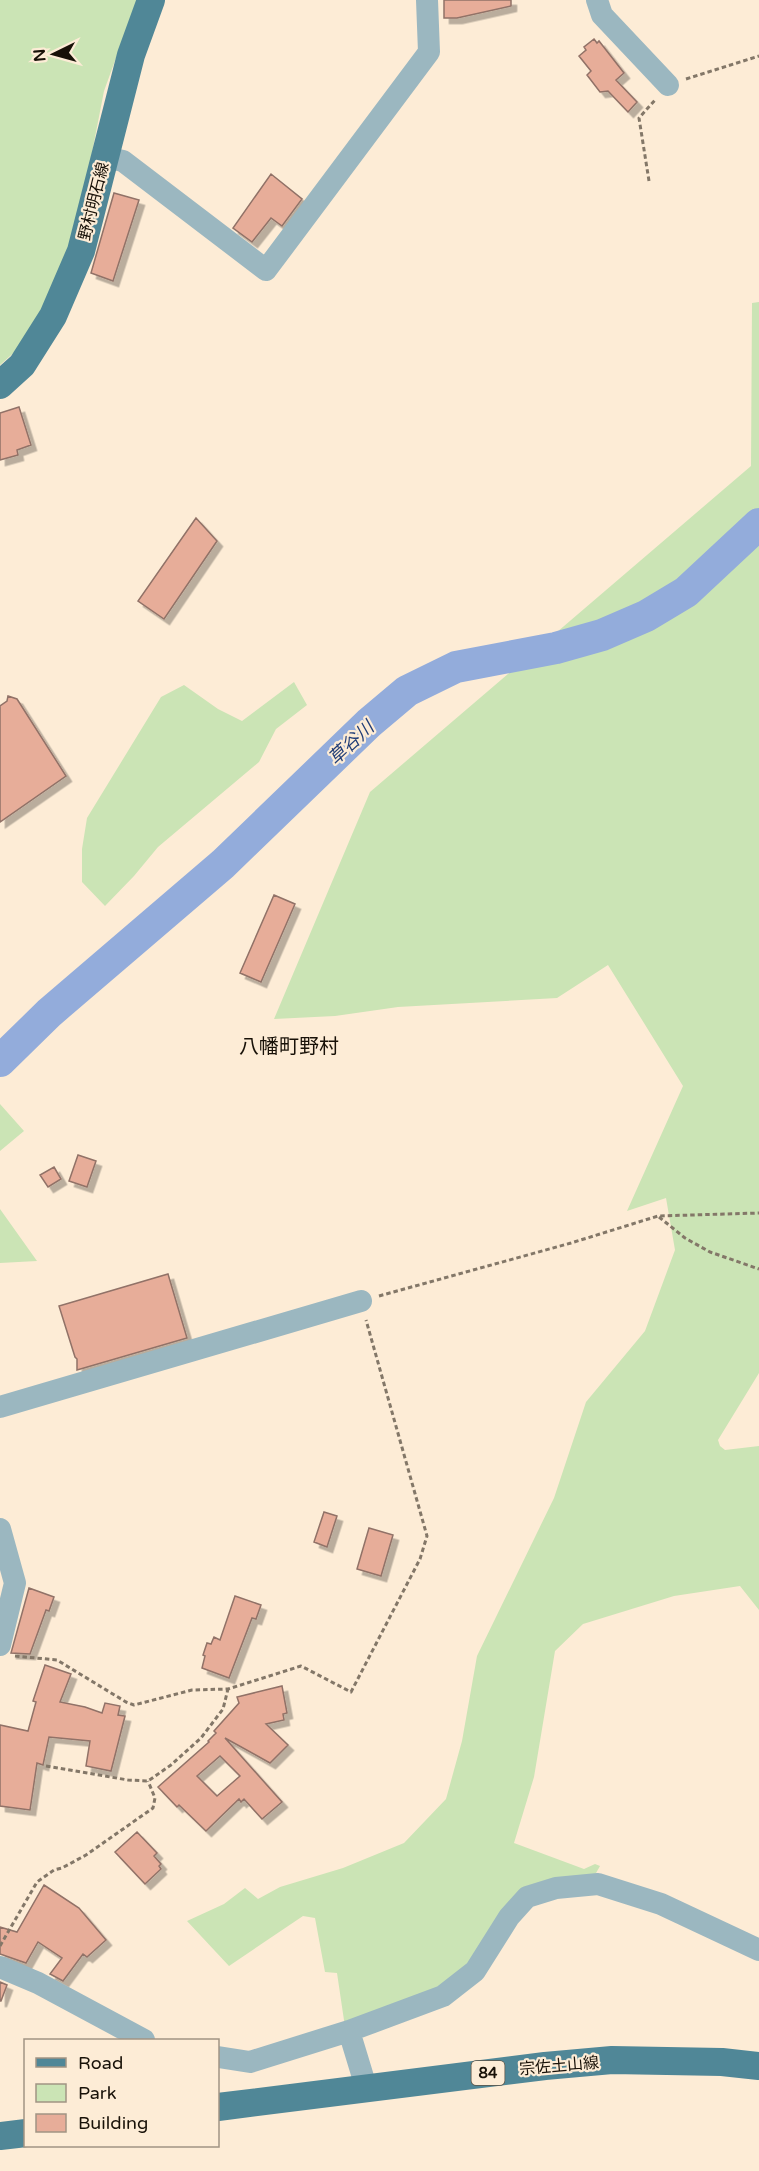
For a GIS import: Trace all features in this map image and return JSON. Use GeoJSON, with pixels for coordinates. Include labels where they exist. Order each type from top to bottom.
{"type":"FeatureCollection","features":[{"type":"Feature","properties":{"kind":"main road","name":"野村明石線"},"geometry":{"type":"LineString","coordinates":[[0,385],[22,365],[54,316],[81,251],[131,55],[151,0]]}},
{"type":"Feature","properties":{"kind":"main road","name":"宗佐土山線"},"geometry":{"type":"LineString","coordinates":[[219,2107],[544,2066],[612,2061],[722,2062],[759,2066]]}},
{"type":"Feature","properties":{"kind":"main road"},"geometry":{"type":"LineString","coordinates":[[0,2136],[24,2133]]}},
{"type":"Feature","properties":{"kind":"street"},"geometry":{"type":"LineString","coordinates":[[104,157],[123,161],[266,270],[429,52],[426,0]]}},
{"type":"Feature","properties":{"kind":"street"},"geometry":{"type":"LineString","coordinates":[[597,0],[602,15],[668,85]]}},
{"type":"Feature","properties":{"kind":"street"},"geometry":{"type":"LineString","coordinates":[[0,1407],[361,1301]]}},
{"type":"Feature","properties":{"kind":"street"},"geometry":{"type":"LineString","coordinates":[[0,1529],[15,1583],[4,1651]]}},
{"type":"Feature","properties":{"kind":"street"},"geometry":{"type":"LineString","coordinates":[[219,2057],[250,2062],[349,2031],[443,1996],[475,1971],[509,1917],[527,1897],[556,1888],[597,1884],[661,1904],[759,1950]]}},
{"type":"Feature","properties":{"kind":"street"},"geometry":{"type":"LineString","coordinates":[[0,1967],[38,1983],[142,2039]]}},
{"type":"Feature","properties":{"kind":"street"},"geometry":{"type":"LineString","coordinates":[[349,2031],[366,2087]]}},
{"type":"Feature","properties":{"kind":"path"},"geometry":{"type":"LineString","coordinates":[[649,181],[639,118],[668,85],[759,56]]}},
{"type":"Feature","properties":{"kind":"path"},"geometry":{"type":"LineString","coordinates":[[4,1651],[57,1660],[134,1705],[192,1690],[228,1689],[301,1666],[351,1692],[425,1546],[427,1536],[361,1301],[571,1243],[658,1216],[759,1213]]}},
{"type":"Feature","properties":{"kind":"path"},"geometry":{"type":"LineString","coordinates":[[658,1216],[685,1238],[710,1252],[759,1269]]}},
{"type":"Feature","properties":{"kind":"path"},"geometry":{"type":"LineString","coordinates":[[46,1766],[148,1781],[186,1753],[201,1738],[223,1709],[228,1689]]}},
{"type":"Feature","properties":{"kind":"path"},"geometry":{"type":"LineString","coordinates":[[0,1946],[37,1882],[54,1870],[86,1855],[153,1808],[155,1798],[148,1781]]}},
{"type":"Feature","properties":{"kind":"green space"},"geometry":{"type":"Polygon","coordinates":[[[0,0],[137,0],[104,91],[83,199],[62,274],[28,340],[0,365],[0,0]]]}},
{"type":"Feature","properties":{"kind":"green space"},"geometry":{"type":"Polygon","coordinates":[[[759,302],[759,1373],[718,1440],[720,1446],[725,1450],[759,1446],[759,1610],[740,1586],[674,1596],[583,1624],[555,1651],[534,1777],[514,1843],[584,1869],[595,1864],[600,1866],[592,1880],[552,1884],[447,1989],[345,2027],[337,1973],[325,1972],[315,1918],[303,1916],[229,1966],[187,1921],[224,1904],[245,1888],[258,1899],[280,1887],[343,1868],[404,1843],[446,1799],[462,1741],[477,1656],[554,1498],[586,1402],[645,1331],[675,1250],[666,1198],[627,1211],[683,1086],[608,965],[557,998],[398,1007],[335,1016],[274,1019],[370,792],[751,466],[752,303],[759,302]]]}},
{"type":"Feature","properties":{"kind":"green space"},"geometry":{"type":"Polygon","coordinates":[[[294,682],[307,705],[276,729],[259,762],[158,847],[105,906],[82,882],[82,849],[87,818],[161,697],[184,685],[218,709],[242,721],[294,682]]]}},
{"type":"Feature","properties":{"kind":"green space"},"geometry":{"type":"Polygon","coordinates":[[[0,1104],[24,1131],[0,1151],[0,1104]]]}},
{"type":"Feature","properties":{"kind":"green space"},"geometry":{"type":"Polygon","coordinates":[[[0,1209],[37,1261],[0,1263],[0,1209]]]}},
{"type":"Feature","properties":{"kind":"building"},"geometry":{"type":"Polygon","coordinates":[[[444,0],[511,0],[511,6],[457,18],[444,18],[444,0]]]}},
{"type":"Feature","properties":{"kind":"building"},"geometry":{"type":"Polygon","coordinates":[[[594,39],[597,43],[599,41],[624,73],[616,80],[637,102],[628,112],[608,91],[600,92],[587,75],[591,71],[579,56],[586,50],[584,47],[594,39]]]}},
{"type":"Feature","properties":{"kind":"building"},"geometry":{"type":"Polygon","coordinates":[[[271,174],[302,199],[282,226],[271,218],[252,242],[233,228],[271,174]]]}},
{"type":"Feature","properties":{"kind":"building"},"geometry":{"type":"Polygon","coordinates":[[[114,193],[139,200],[113,281],[91,273],[114,193]]]}},
{"type":"Feature","properties":{"kind":"building"},"geometry":{"type":"Polygon","coordinates":[[[19,407],[31,445],[17,450],[18,455],[0,460],[0,413],[19,407]]]}},
{"type":"Feature","properties":{"kind":"building"},"geometry":{"type":"Polygon","coordinates":[[[196,518],[217,541],[164,619],[138,601],[196,518]]]}},
{"type":"Feature","properties":{"kind":"building"},"geometry":{"type":"Polygon","coordinates":[[[8,696],[17,699],[66,776],[0,822],[0,706],[7,701],[8,696]]]}},
{"type":"Feature","properties":{"kind":"building"},"geometry":{"type":"Polygon","coordinates":[[[274,895],[295,904],[261,982],[240,973],[274,895]]]}},
{"type":"Feature","properties":{"kind":"building"},"geometry":{"type":"Polygon","coordinates":[[[78,1155],[96,1161],[87,1187],[69,1181],[78,1155]]]}},
{"type":"Feature","properties":{"kind":"building"},"geometry":{"type":"Polygon","coordinates":[[[54,1167],[61,1179],[48,1187],[40,1175],[54,1167]]]}},
{"type":"Feature","properties":{"kind":"building"},"geometry":{"type":"Polygon","coordinates":[[[168,1274],[187,1338],[77,1370],[77,1359],[59,1306],[168,1274]]]}},
{"type":"Feature","properties":{"kind":"building"},"geometry":{"type":"Polygon","coordinates":[[[324,1512],[337,1516],[327,1547],[314,1542],[324,1512]]]}},
{"type":"Feature","properties":{"kind":"building"},"geometry":{"type":"Polygon","coordinates":[[[369,1528],[393,1535],[381,1576],[357,1569],[369,1528]]]}},
{"type":"Feature","properties":{"kind":"building"},"geometry":{"type":"Polygon","coordinates":[[[29,1588],[54,1597],[49,1611],[46,1610],[30,1654],[11,1653],[29,1588]]]}},
{"type":"Feature","properties":{"kind":"building"},"geometry":{"type":"Polygon","coordinates":[[[235,1596],[261,1605],[256,1619],[252,1618],[229,1678],[202,1668],[207,1643],[211,1644],[214,1637],[220,1640],[235,1596]]]}},
{"type":"Feature","properties":{"kind":"building"},"geometry":{"type":"Polygon","coordinates":[[[45,1665],[71,1674],[60,1702],[102,1713],[105,1703],[120,1706],[118,1715],[125,1716],[111,1771],[86,1766],[90,1741],[49,1737],[43,1765],[37,1763],[30,1810],[0,1806],[0,1725],[28,1731],[36,1702],[33,1701],[45,1665]]]}},
{"type":"Feature","properties":{"kind":"building"},"geometry":{"type":"Polygon","coordinates":[[[282,1686],[287,1713],[283,1714],[284,1720],[266,1724],[288,1745],[270,1763],[225,1738],[282,1802],[262,1819],[244,1799],[241,1802],[239,1799],[206,1831],[179,1805],[177,1807],[158,1787],[209,1742],[216,1733],[214,1731],[239,1703],[237,1697],[282,1686]],[[220,1756],[197,1776],[217,1796],[240,1776],[220,1756]]]}},
{"type":"Feature","properties":{"kind":"building"},"geometry":{"type":"Polygon","coordinates":[[[137,1832],[157,1853],[154,1856],[161,1864],[159,1866],[161,1869],[145,1884],[115,1852],[137,1832]]]}},
{"type":"Feature","properties":{"kind":"building"},"geometry":{"type":"Polygon","coordinates":[[[44,1885],[79,1908],[106,1940],[87,1957],[83,1954],[63,1981],[50,1974],[62,1958],[38,1942],[26,1963],[0,1954],[0,1927],[17,1932],[44,1885]]]}},
{"type":"Feature","properties":{"kind":"building"},"geometry":{"type":"Polygon","coordinates":[[[0,1982],[7,1985],[1,2001],[0,2001],[0,1982]]]}},
{"type":"Feature","properties":{"kind":"waterway","name":"草谷川"},"geometry":{"type":"LineString","coordinates":[[0,1061],[49,1013],[223,864],[369,723],[407,691],[456,667],[556,648],[602,635],[646,616],[686,592],[759,524]]}},
{"type":"Feature","properties":{"kind":"district","name":"八幡町野村"},"geometry":{"type":"Point","coordinates":[289,1046]}}]}
